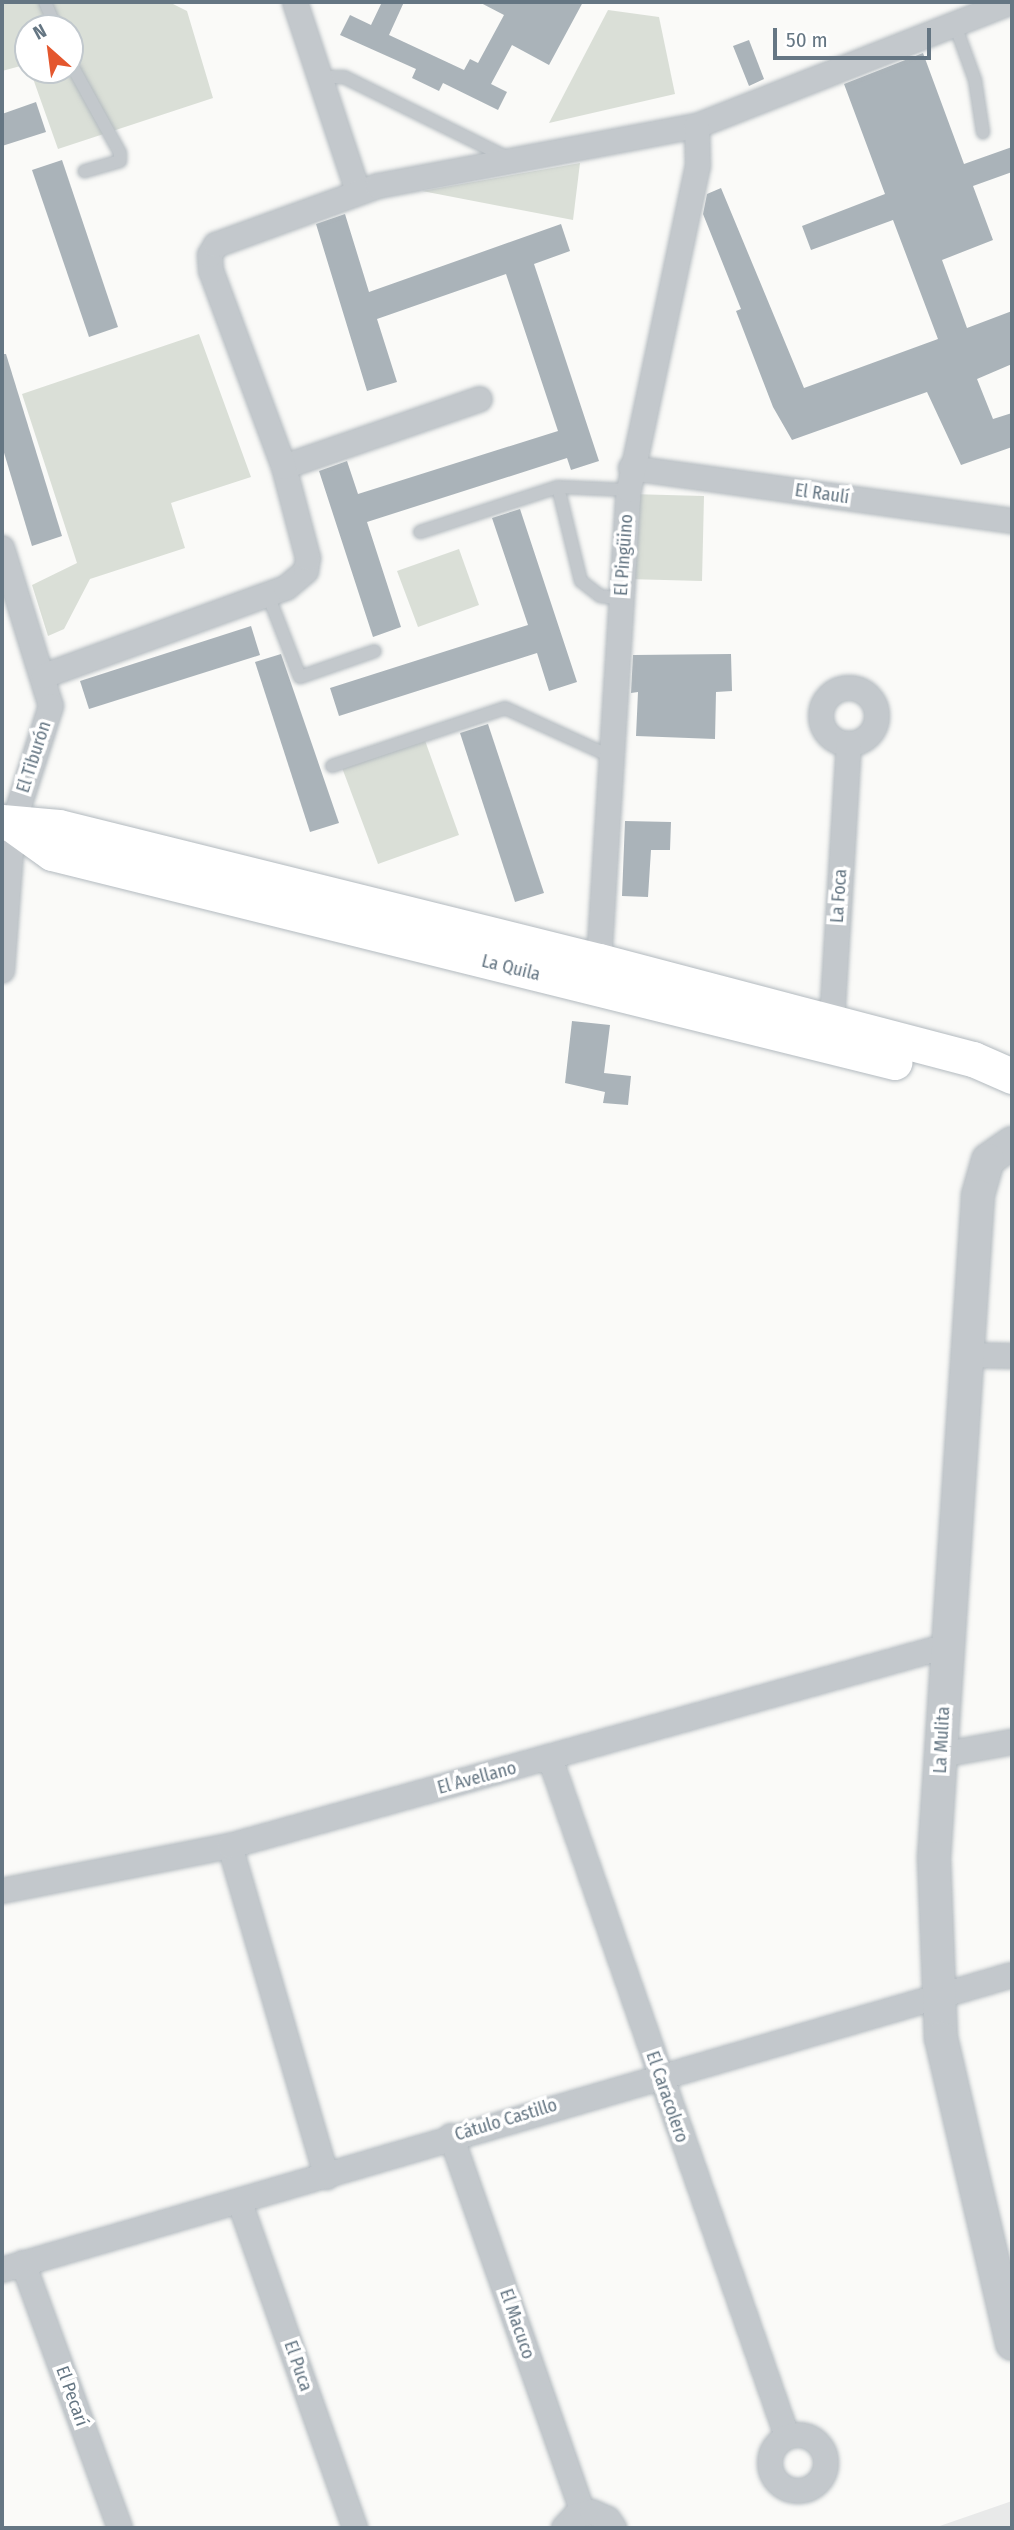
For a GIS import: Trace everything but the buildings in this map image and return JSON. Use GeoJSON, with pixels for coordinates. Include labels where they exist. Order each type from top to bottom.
{"type":"FeatureCollection","features":[{"type":"Feature","properties":{"kind":"main road","name":"La Quila"},"geometry":{"type":"LineString","coordinates":[[8,824],[52,853],[599,976],[831,1034],[973,1059],[1012,1076]]}},
{"type":"Feature","properties":{"kind":"main road","name":"La Quila"},"geometry":{"type":"LineString","coordinates":[[831,1034],[957,1076],[1012,1102]]}},
{"type":"Feature","properties":{"kind":"street"},"geometry":{"type":"LineString","coordinates":[[295,2],[358,191]]}},
{"type":"Feature","properties":{"kind":"street"},"geometry":{"type":"LineString","coordinates":[[44,676],[268,594],[299,580],[308,558],[284,467],[211,271],[210,255],[216,244],[358,191],[698,126],[1012,2]]}},
{"type":"Feature","properties":{"kind":"street","name":"El Pingüino"},"geometry":{"type":"LineString","coordinates":[[599,976],[630,479],[698,166],[698,126]]}},
{"type":"Feature","properties":{"kind":"street"},"geometry":{"type":"LineString","coordinates":[[284,467],[480,399]]}},
{"type":"Feature","properties":{"kind":"street","name":"El Raulí"},"geometry":{"type":"LineString","coordinates":[[630,479],[1012,521]]}},
{"type":"Feature","properties":{"kind":"street","name":"El Tiburón"},"geometry":{"type":"LineString","coordinates":[[2,548],[44,676],[51,706],[8,824],[2,971]]}},
{"type":"Feature","properties":{"kind":"street","name":"La Foca"},"geometry":{"type":"LineString","coordinates":[[831,1034],[849,744]]}},
{"type":"Feature","properties":{"kind":"street","name":"La Mulita"},"geometry":{"type":"LineString","coordinates":[[1012,1143],[988,1160],[982,1173],[965,1355],[934,1858],[941,2038],[959,2126],[1012,2344]]}},
{"type":"Feature","properties":{"kind":"street"},"geometry":{"type":"LineString","coordinates":[[965,1355],[1012,1356]]}},
{"type":"Feature","properties":{"kind":"street","name":"El Avellano"},"geometry":{"type":"LineString","coordinates":[[2,1891],[230,1846],[947,1646]]}},
{"type":"Feature","properties":{"kind":"street"},"geometry":{"type":"LineString","coordinates":[[941,1755],[1012,1742]]}},
{"type":"Feature","properties":{"kind":"street","name":"El Caracolero"},"geometry":{"type":"LineString","coordinates":[[550,1758],[787,2436]]}},
{"type":"Feature","properties":{"kind":"street"},"geometry":{"type":"LineString","coordinates":[[230,1846],[327,2176]]}},
{"type":"Feature","properties":{"kind":"street","name":"Cátulo Castillo"},"geometry":{"type":"LineString","coordinates":[[13,2267],[240,2203],[451,2136],[659,2075],[1012,1975]]}},
{"type":"Feature","properties":{"kind":"street","name":"El Macuco"},"geometry":{"type":"LineString","coordinates":[[451,2136],[583,2512]]}},
{"type":"Feature","properties":{"kind":"street","name":"El Puca"},"geometry":{"type":"LineString","coordinates":[[240,2203],[355,2528]]}},
{"type":"Feature","properties":{"kind":"street","name":"El Pecarí"},"geometry":{"type":"LineString","coordinates":[[13,2267],[120,2528]]}},
{"type":"Feature","properties":{"kind":"street"},"geometry":{"type":"LineString","coordinates":[[564,2528],[583,2512],[601,2514],[614,2528]]}},
{"type":"Feature","properties":{"kind":"lane"},"geometry":{"type":"LineString","coordinates":[[955,24],[975,80],[983,132]]}},
{"type":"Feature","properties":{"kind":"lane"},"geometry":{"type":"LineString","coordinates":[[319,77],[344,77],[514,160]]}},
{"type":"Feature","properties":{"kind":"lane"},"geometry":{"type":"LineString","coordinates":[[82,84],[120,153],[120,161],[83,171]]}},
{"type":"Feature","properties":{"kind":"lane"},"geometry":{"type":"LineString","coordinates":[[420,532],[558,486],[630,479]]}},
{"type":"Feature","properties":{"kind":"lane"},"geometry":{"type":"LineString","coordinates":[[558,486],[581,581],[600,596],[621,599]]}},
{"type":"Feature","properties":{"kind":"lane"},"geometry":{"type":"LineString","coordinates":[[268,594],[300,677],[375,651]]}},
{"type":"Feature","properties":{"kind":"lane"},"geometry":{"type":"LineString","coordinates":[[332,766],[505,708],[611,757]]}},
{"type":"Feature","properties":{"kind":"shaded area"},"geometry":{"type":"Polygon","coordinates":[[[2,2],[169,2],[187,11],[213,98],[58,149],[35,84],[84,84],[84,14],[14,14],[14,68],[2,71],[2,2]]]}},
{"type":"Feature","properties":{"kind":"shaded area"},"geometry":{"type":"Polygon","coordinates":[[[608,10],[659,17],[675,94],[549,123],[608,10]]]}},
{"type":"Feature","properties":{"kind":"shaded area"},"geometry":{"type":"Polygon","coordinates":[[[580,163],[573,220],[422,191],[580,163]]]}},
{"type":"Feature","properties":{"kind":"shaded area"},"geometry":{"type":"Polygon","coordinates":[[[199,334],[251,477],[171,503],[185,548],[90,579],[64,629],[48,636],[32,585],[77,563],[22,394],[199,334]]]}},
{"type":"Feature","properties":{"kind":"shaded area"},"geometry":{"type":"Polygon","coordinates":[[[630,494],[704,496],[702,581],[627,579],[630,494]]]}},
{"type":"Feature","properties":{"kind":"shaded area"},"geometry":{"type":"Polygon","coordinates":[[[459,549],[479,605],[418,627],[397,571],[459,549]]]}},
{"type":"Feature","properties":{"kind":"shaded area"},"geometry":{"type":"Polygon","coordinates":[[[423,735],[459,835],[378,864],[341,765],[423,735]]]}},
{"type":"Feature","properties":{"kind":"shaded area"},"geometry":{"type":"Polygon","coordinates":[[[1012,2501],[1012,2528],[934,2528],[1012,2501]]]}}]}
